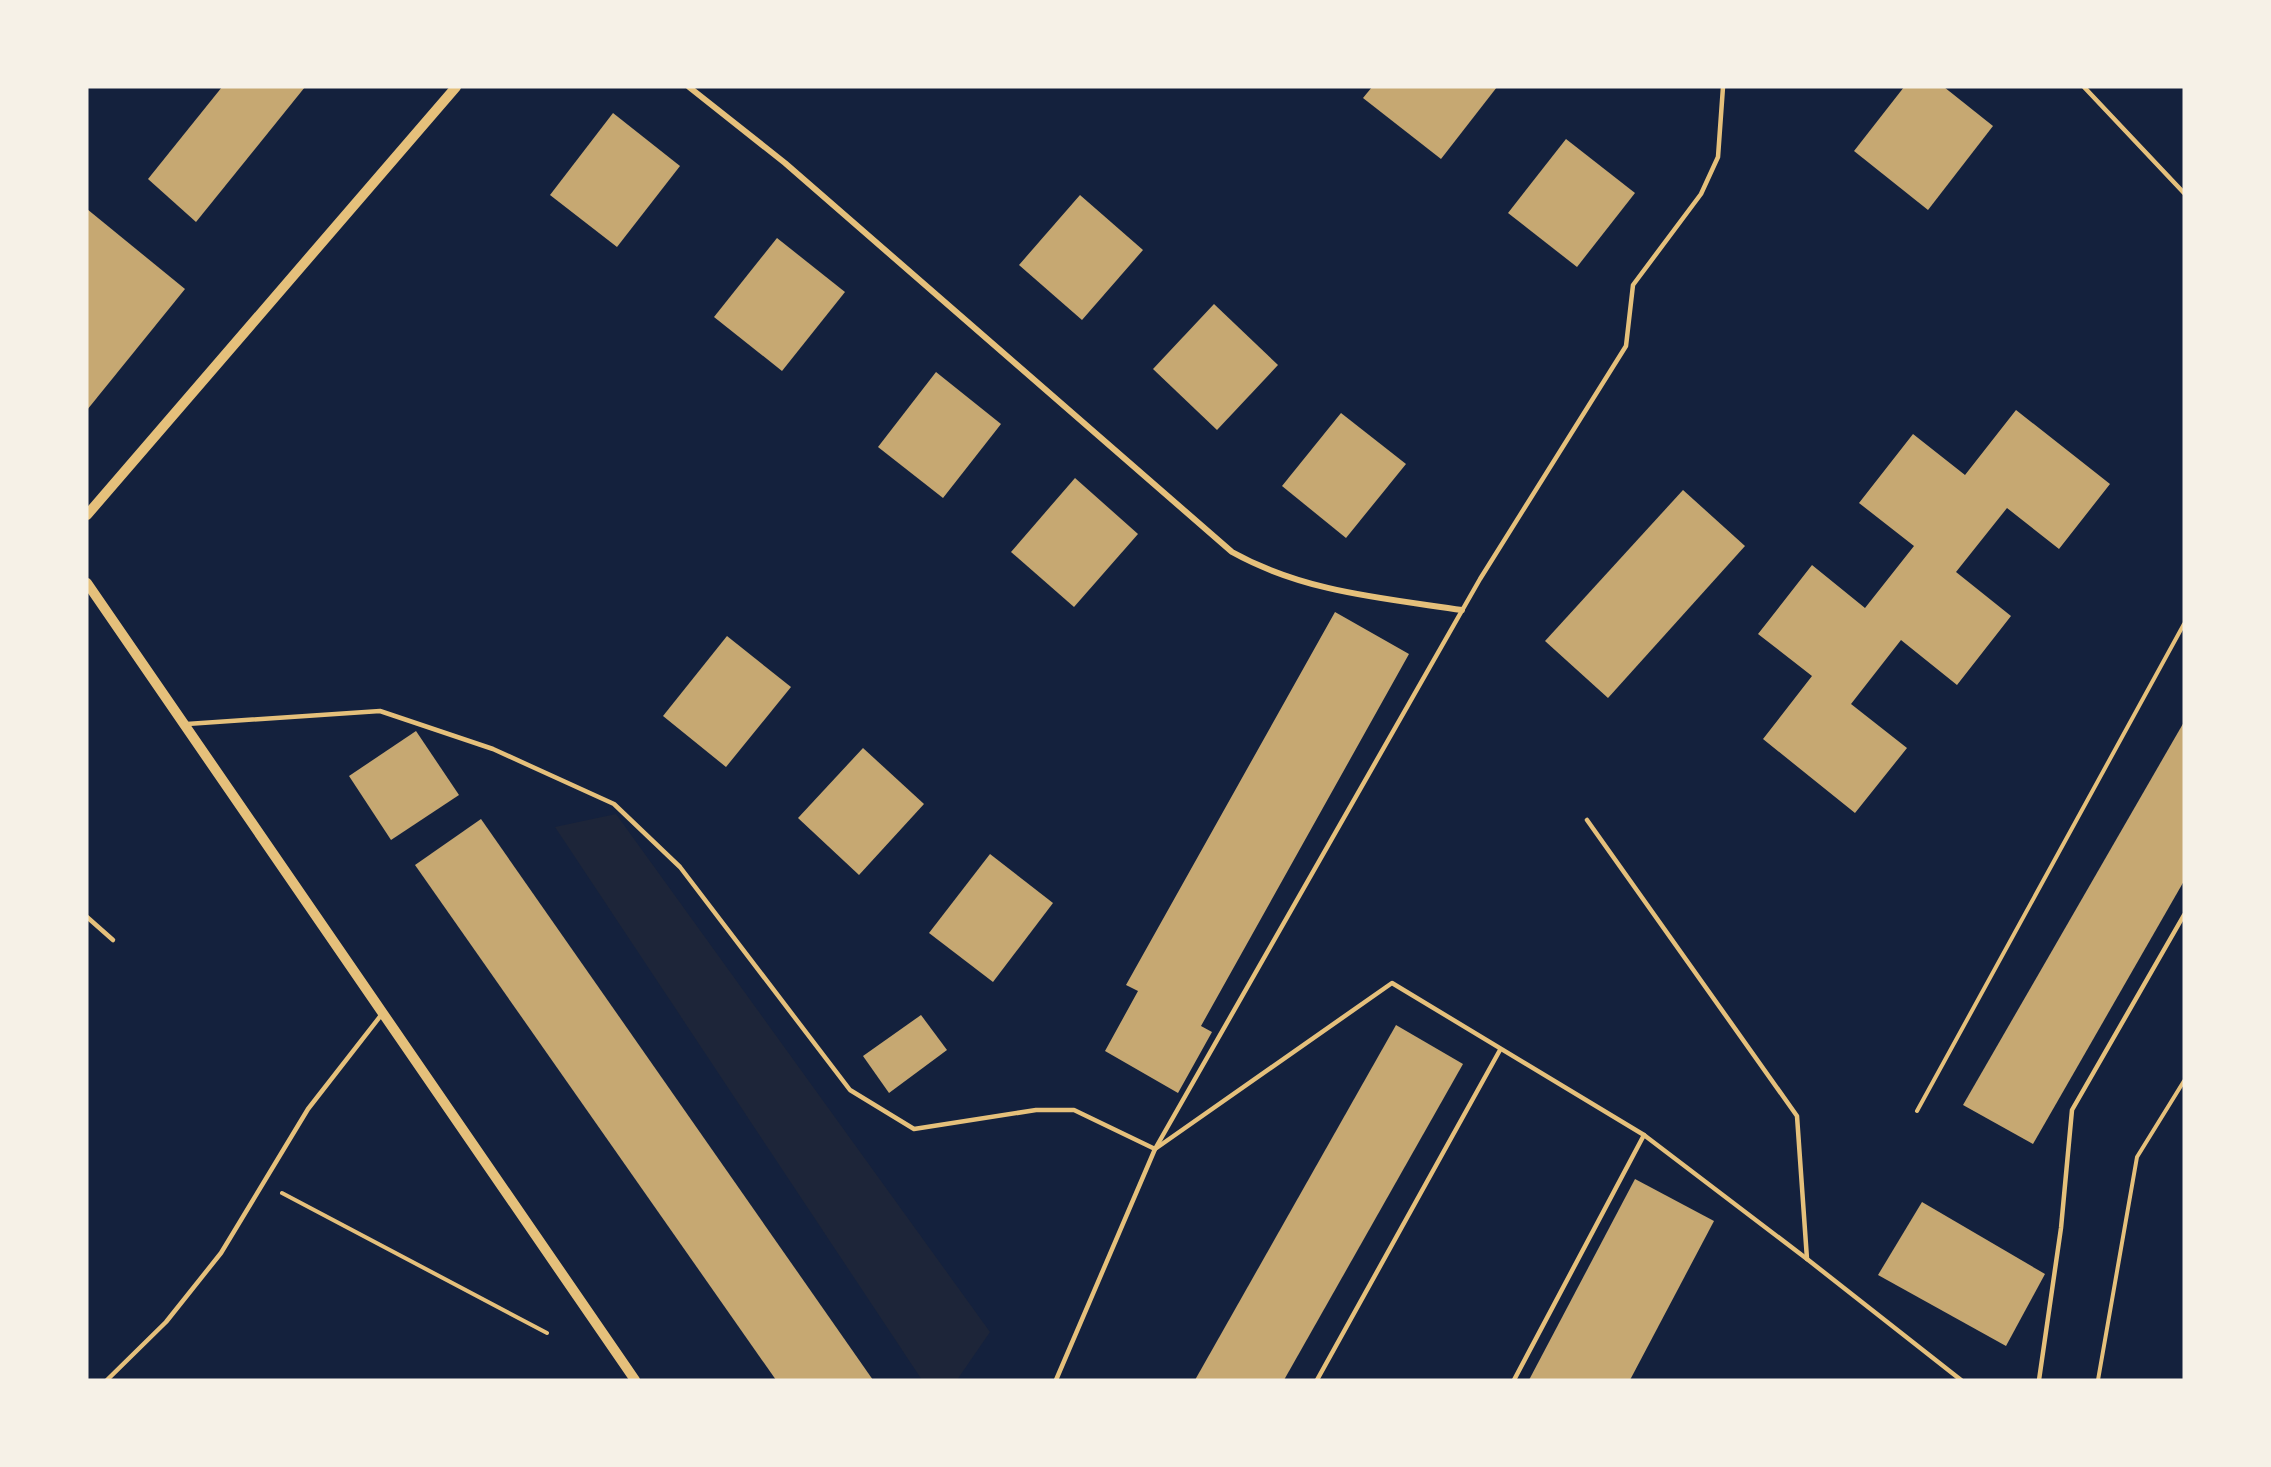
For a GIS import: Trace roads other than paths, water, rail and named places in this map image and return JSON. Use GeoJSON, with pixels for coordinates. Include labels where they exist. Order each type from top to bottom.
{"type":"FeatureCollection","features":[{"type":"Feature","properties":{"kind":"street"},"geometry":{"type":"LineString","coordinates":[[87,515],[456,87]]}},
{"type":"Feature","properties":{"kind":"street"},"geometry":{"type":"LineString","coordinates":[[689,87],[785,163],[1232,552],[1266,571],[1341,592],[1462,610]]}},
{"type":"Feature","properties":{"kind":"street"},"geometry":{"type":"LineString","coordinates":[[87,584],[635,1380]]}},
{"type":"Feature","properties":{"kind":"lane"},"geometry":{"type":"LineString","coordinates":[[1056,1380],[1155,1149],[1462,610],[1626,346],[1633,285],[1701,194],[1718,157],[1723,87]]}},
{"type":"Feature","properties":{"kind":"lane"},"geometry":{"type":"LineString","coordinates":[[2084,87],[2184,193]]}},
{"type":"Feature","properties":{"kind":"lane"},"geometry":{"type":"LineString","coordinates":[[184,724],[380,711],[493,749],[614,804],[680,867],[850,1090],[914,1129],[1036,1110],[1074,1110],[1155,1149]]}},
{"type":"Feature","properties":{"kind":"lane"},"geometry":{"type":"LineString","coordinates":[[1587,820],[1797,1116],[1808,1259]]}},
{"type":"Feature","properties":{"kind":"lane"},"geometry":{"type":"LineString","coordinates":[[2039,1380],[2061,1228],[2072,1110],[2184,915]]}},
{"type":"Feature","properties":{"kind":"lane"},"geometry":{"type":"LineString","coordinates":[[87,917],[113,940]]}},
{"type":"Feature","properties":{"kind":"lane"},"geometry":{"type":"LineString","coordinates":[[1155,1149],[1392,983],[1644,1135],[1808,1259],[1961,1380]]}},
{"type":"Feature","properties":{"kind":"lane"},"geometry":{"type":"LineString","coordinates":[[107,1380],[166,1322],[221,1253],[308,1109],[383,1013]]}},
{"type":"Feature","properties":{"kind":"lane"},"geometry":{"type":"LineString","coordinates":[[1317,1380],[1500,1050]]}},
{"type":"Feature","properties":{"kind":"lane"},"geometry":{"type":"LineString","coordinates":[[1514,1380],[1644,1135]]}}]}
